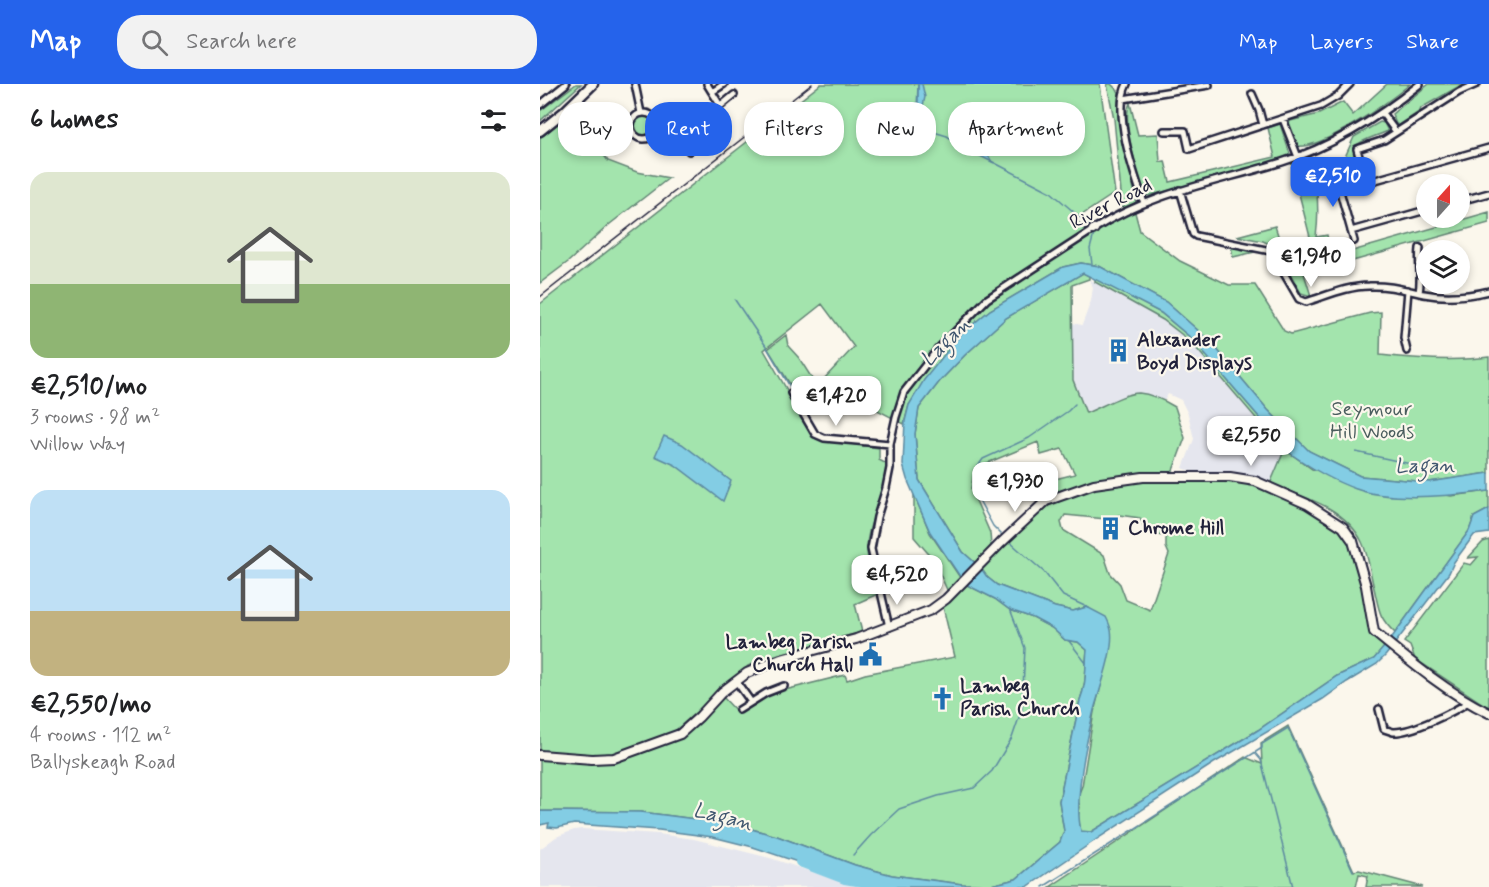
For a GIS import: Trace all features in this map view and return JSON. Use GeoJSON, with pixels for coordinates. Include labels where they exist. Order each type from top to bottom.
{"type":"FeatureCollection","features":[{"type":"Feature","properties":{"kind":"main road"},"geometry":{"type":"LineString","coordinates":[[540,131],[593,84]]}},
{"type":"Feature","properties":{"kind":"main road"},"geometry":{"type":"LineString","coordinates":[[540,755],[592,759],[614,758],[680,734],[722,692],[747,673],[780,659],[824,649],[923,614],[948,598],[1001,543],[1046,501],[1094,484],[1143,477],[1230,477],[1255,481],[1307,504],[1343,527],[1353,541],[1360,558],[1374,632],[1468,702],[1489,713]]}},
{"type":"Feature","properties":{"kind":"street"},"geometry":{"type":"LineString","coordinates":[[540,105],[566,84]]}},
{"type":"Feature","properties":{"kind":"street"},"geometry":{"type":"LineString","coordinates":[[635,84],[641,113]]}},
{"type":"Feature","properties":{"kind":"street"},"geometry":{"type":"LineString","coordinates":[[706,84],[718,102]]}},
{"type":"Feature","properties":{"kind":"street"},"geometry":{"type":"LineString","coordinates":[[712,92],[724,84]]}},
{"type":"Feature","properties":{"kind":"street"},"geometry":{"type":"LineString","coordinates":[[1127,84],[1123,91],[1124,132],[1130,163],[1144,203]]}},
{"type":"Feature","properties":{"kind":"street"},"geometry":{"type":"LineString","coordinates":[[1164,131],[1185,131],[1189,148],[1320,106],[1338,96],[1350,84]]}},
{"type":"Feature","properties":{"kind":"street","name":"River Road"},"geometry":{"type":"LineString","coordinates":[[890,627],[871,549],[890,468],[890,444],[904,392],[937,350],[987,299],[1093,229],[1144,203],[1180,190],[1298,157],[1347,134],[1382,113],[1420,84]]}},
{"type":"Feature","properties":{"kind":"street"},"geometry":{"type":"LineString","coordinates":[[1366,183],[1357,149],[1384,140],[1459,92],[1477,84]]}},
{"type":"Feature","properties":{"kind":"street"},"geometry":{"type":"LineString","coordinates":[[1123,99],[1209,85]]}},
{"type":"Feature","properties":{"kind":"street"},"geometry":{"type":"LineString","coordinates":[[1252,94],[1263,125]]}},
{"type":"Feature","properties":{"kind":"street"},"geometry":{"type":"LineString","coordinates":[[724,102],[734,95]]}},
{"type":"Feature","properties":{"kind":"street"},"geometry":{"type":"LineString","coordinates":[[641,113],[651,116],[656,122],[656,130],[647,138],[635,136],[631,129],[634,117],[641,113]]}},
{"type":"Feature","properties":{"kind":"street"},"geometry":{"type":"LineString","coordinates":[[1382,113],[1396,132]]}},
{"type":"Feature","properties":{"kind":"street"},"geometry":{"type":"LineString","coordinates":[[1282,119],[1298,157]]}},
{"type":"Feature","properties":{"kind":"street"},"geometry":{"type":"LineString","coordinates":[[1340,189],[1489,148]]}},
{"type":"Feature","properties":{"kind":"street"},"geometry":{"type":"LineString","coordinates":[[1334,170],[1354,241]]}},
{"type":"Feature","properties":{"kind":"street"},"geometry":{"type":"LineString","coordinates":[[1180,190],[1192,234],[1272,251],[1299,299],[1305,302],[1367,286],[1400,287],[1416,292]]}},
{"type":"Feature","properties":{"kind":"street"},"geometry":{"type":"LineString","coordinates":[[1470,198],[1489,193]]}},
{"type":"Feature","properties":{"kind":"street"},"geometry":{"type":"LineString","coordinates":[[1351,231],[1416,213]]}},
{"type":"Feature","properties":{"kind":"street"},"geometry":{"type":"LineString","coordinates":[[1407,351],[1404,338],[1408,290]]}},
{"type":"Feature","properties":{"kind":"street"},"geometry":{"type":"LineString","coordinates":[[1429,294],[1448,296],[1489,291]]}},
{"type":"Feature","properties":{"kind":"street"},"geometry":{"type":"LineString","coordinates":[[791,393],[815,434],[824,438],[890,444]]}},
{"type":"Feature","properties":{"kind":"street"},"geometry":{"type":"LineString","coordinates":[[736,681],[751,702]]}},
{"type":"Feature","properties":{"kind":"street"},"geometry":{"type":"LineString","coordinates":[[739,710],[766,693],[784,686]]}},
{"type":"Feature","properties":{"kind":"street"},"geometry":{"type":"LineString","coordinates":[[1379,708],[1384,729],[1394,732],[1419,726],[1450,714],[1468,702]]}},
{"type":"Feature","properties":{"kind":"shaded area"},"geometry":{"type":"Polygon","coordinates":[[[1089,279],[1163,320],[1190,341],[1284,451],[1270,484],[1232,471],[1193,472],[1183,468],[1194,439],[1188,414],[1181,400],[1168,394],[1164,401],[1139,393],[1120,398],[1086,413],[1073,380],[1072,323],[1082,325],[1091,301],[1093,287],[1089,279]]]}},
{"type":"Feature","properties":{"kind":"shaded area"},"geometry":{"type":"Polygon","coordinates":[[[582,829],[694,839],[770,858],[857,887],[540,887],[540,849],[556,837],[582,829]]]}},
{"type":"Feature","properties":{"kind":"green space"},"geometry":{"type":"Polygon","coordinates":[[[576,84],[581,84],[561,102],[558,102],[558,105],[540,121],[540,111],[576,84]]]}},
{"type":"Feature","properties":{"kind":"green space","name":"Seymour Hill Woods"},"geometry":{"type":"Polygon","coordinates":[[[821,84],[1100,84],[1115,193],[1076,219],[1086,232],[1123,214],[1114,119],[1107,84],[1111,84],[1119,92],[1121,134],[1134,191],[1136,204],[1133,205],[1140,231],[1180,261],[1229,285],[1255,285],[1284,331],[1291,334],[1381,312],[1380,355],[1434,359],[1489,357],[1489,473],[1429,482],[1360,476],[1309,451],[1268,410],[1210,341],[1166,302],[1099,266],[1081,263],[1063,267],[990,310],[960,335],[943,357],[909,405],[904,424],[822,381],[854,347],[822,304],[764,350],[813,435],[823,440],[879,448],[879,460],[887,464],[884,487],[867,541],[869,562],[880,593],[855,604],[862,632],[776,655],[748,666],[667,738],[681,738],[723,697],[738,713],[773,693],[845,675],[847,680],[865,674],[955,657],[943,607],[965,584],[995,599],[1010,610],[1052,628],[1065,640],[1078,642],[1087,650],[1084,687],[1059,801],[1064,831],[1060,842],[1016,879],[991,885],[962,884],[892,875],[855,865],[777,836],[744,827],[703,820],[641,812],[540,811],[540,304],[729,156],[732,156],[744,144],[744,156],[844,156],[844,102],[798,102],[821,84]]]}},
{"type":"Feature","properties":{"kind":"green space"},"geometry":{"type":"Polygon","coordinates":[[[1387,84],[1410,84],[1387,102],[1338,133],[1322,141],[1296,146],[1288,126],[1290,121],[1319,114],[1343,102],[1353,115],[1387,84]]]}},
{"type":"Feature","properties":{"kind":"green space"},"geometry":{"type":"Polygon","coordinates":[[[1429,84],[1463,84],[1421,108],[1399,125],[1396,124],[1392,114],[1429,84]]]}},
{"type":"Feature","properties":{"kind":"green space"},"geometry":{"type":"Polygon","coordinates":[[[1130,103],[1138,135],[1158,134],[1160,162],[1165,161],[1170,182],[1275,157],[1268,128],[1280,124],[1290,154],[1286,159],[1148,196],[1144,193],[1131,147],[1128,122],[1130,103]]]}},
{"type":"Feature","properties":{"kind":"green space"},"geometry":{"type":"Polygon","coordinates":[[[645,116],[645,134],[643,135],[636,132],[633,125],[636,118],[645,116]]]}},
{"type":"Feature","properties":{"kind":"green space"},"geometry":{"type":"Polygon","coordinates":[[[1380,122],[1384,123],[1388,131],[1364,140],[1353,148],[1358,180],[1343,183],[1338,165],[1314,171],[1318,204],[1316,237],[1327,235],[1331,254],[1335,256],[1433,228],[1470,228],[1470,217],[1489,212],[1489,223],[1428,240],[1416,240],[1416,243],[1324,269],[1318,250],[1299,257],[1311,296],[1301,293],[1280,255],[1281,250],[1311,241],[1291,162],[1310,158],[1325,166],[1345,157],[1354,137],[1380,122]]]}},
{"type":"Feature","properties":{"kind":"green space"},"geometry":{"type":"Polygon","coordinates":[[[558,123],[558,156],[604,156],[608,161],[637,172],[669,178],[540,283],[540,138],[558,123]]]}},
{"type":"Feature","properties":{"kind":"green space"},"geometry":{"type":"Polygon","coordinates":[[[1275,226],[1278,248],[1263,241],[1237,236],[1275,226]]]}},
{"type":"Feature","properties":{"kind":"green space"},"geometry":{"type":"Polygon","coordinates":[[[1231,246],[1259,251],[1233,257],[1231,246]]]}},
{"type":"Feature","properties":{"kind":"green space"},"geometry":{"type":"Polygon","coordinates":[[[1083,273],[1089,276],[1089,279],[1072,285],[1073,380],[1086,413],[1126,395],[1139,393],[1148,395],[1175,407],[1185,438],[1172,473],[1092,480],[1050,495],[1047,481],[1075,474],[1062,449],[1041,455],[1038,442],[975,468],[971,489],[990,533],[991,546],[988,550],[993,555],[1047,504],[1096,486],[1144,479],[1254,484],[1320,514],[1340,529],[1350,543],[1364,579],[1370,630],[1372,635],[1385,646],[1374,659],[1337,676],[1258,730],[1091,832],[1081,832],[1078,817],[1080,807],[1077,798],[1082,786],[1094,712],[1108,658],[1087,607],[1073,611],[1055,607],[997,585],[963,552],[919,480],[915,434],[919,408],[940,381],[965,355],[1006,318],[1083,273]],[[1065,515],[1061,522],[1063,530],[1104,555],[1110,573],[1120,584],[1126,600],[1150,610],[1169,554],[1166,547],[1166,536],[1146,534],[1140,518],[1119,515],[1106,519],[1065,515]]]}},
{"type":"Feature","properties":{"kind":"green space"},"geometry":{"type":"Polygon","coordinates":[[[1095,278],[1161,313],[1191,338],[1291,454],[1312,469],[1451,496],[1489,491],[1489,509],[1474,517],[1469,531],[1395,633],[1380,612],[1366,553],[1355,530],[1345,520],[1322,505],[1270,484],[1284,451],[1190,341],[1163,320],[1095,282],[1095,278]]]}},
{"type":"Feature","properties":{"kind":"green space"},"geometry":{"type":"Polygon","coordinates":[[[786,335],[788,346],[813,380],[798,397],[768,349],[786,335]]]}},
{"type":"Feature","properties":{"kind":"green space"},"geometry":{"type":"Polygon","coordinates":[[[914,494],[930,533],[961,579],[948,592],[933,559],[914,537],[914,494]]]}},
{"type":"Feature","properties":{"kind":"green space"},"geometry":{"type":"Polygon","coordinates":[[[1489,540],[1489,708],[1415,659],[1410,646],[1404,642],[1464,563],[1471,565],[1478,557],[1468,558],[1483,542],[1489,540]]]}},
{"type":"Feature","properties":{"kind":"green space"},"geometry":{"type":"Polygon","coordinates":[[[1288,726],[1354,871],[1359,870],[1423,887],[1366,887],[1368,876],[1359,874],[1356,887],[1050,887],[1245,757],[1262,764],[1261,743],[1288,726]]]}},
{"type":"Feature","properties":{"kind":"water"},"geometry":{"type":"Polygon","coordinates":[[[918,84],[922,84],[924,102],[917,102],[918,84]]]}},
{"type":"Feature","properties":{"kind":"water"},"geometry":{"type":"Polygon","coordinates":[[[980,156],[988,156],[992,162],[980,156]]]}},
{"type":"Feature","properties":{"kind":"water"},"geometry":{"type":"Polygon","coordinates":[[[1081,263],[1099,266],[1166,302],[1210,341],[1268,410],[1309,451],[1360,476],[1429,482],[1489,473],[1489,491],[1440,496],[1387,496],[1356,489],[1322,474],[1291,454],[1191,338],[1161,313],[1083,273],[1006,318],[965,355],[940,381],[919,408],[915,434],[919,480],[963,552],[997,585],[1055,607],[1073,611],[1087,607],[1106,617],[1111,630],[1111,647],[1094,710],[1082,772],[1079,804],[1081,831],[1091,832],[1258,730],[1337,676],[1374,659],[1469,531],[1474,517],[1489,509],[1489,533],[1474,535],[1454,562],[1449,573],[1386,655],[1377,664],[1323,699],[1214,763],[1027,887],[872,887],[753,847],[713,837],[659,830],[574,824],[557,828],[548,827],[549,823],[540,825],[540,811],[641,812],[703,820],[744,827],[777,836],[855,865],[892,875],[962,884],[991,885],[1016,879],[1060,842],[1064,831],[1059,801],[1084,687],[1087,650],[1078,642],[1065,640],[1052,628],[1010,610],[995,599],[965,584],[930,532],[903,465],[905,421],[909,405],[924,380],[960,335],[990,310],[1063,267],[1081,263]]]}},
{"type":"Feature","properties":{"kind":"water"},"geometry":{"type":"Polygon","coordinates":[[[664,436],[682,444],[731,481],[723,501],[675,465],[655,456],[664,436]]]}},
{"type":"Feature","properties":{"kind":"waterway"},"geometry":{"type":"LineString","coordinates":[[918,84],[918,102]]}},
{"type":"Feature","properties":{"kind":"waterway"},"geometry":{"type":"LineString","coordinates":[[936,133],[948,137]]}},
{"type":"Feature","properties":{"kind":"waterway"},"geometry":{"type":"LineString","coordinates":[[991,161],[1051,192],[1091,227]]}},
{"type":"Feature","properties":{"kind":"waterway"},"geometry":{"type":"LineString","coordinates":[[1092,264],[1090,249],[1094,234]]}},
{"type":"Feature","properties":{"kind":"waterway"},"geometry":{"type":"LineString","coordinates":[[735,300],[792,390]]}},
{"type":"Feature","properties":{"kind":"waterway"},"geometry":{"type":"LineString","coordinates":[[1002,535],[993,526],[973,489],[978,466],[983,459],[1029,438],[1075,404]]}},
{"type":"Feature","properties":{"kind":"waterway"},"geometry":{"type":"LineString","coordinates":[[1356,452],[1411,464]]}},
{"type":"Feature","properties":{"kind":"waterway"},"geometry":{"type":"LineString","coordinates":[[1011,543],[1044,572],[1063,596],[1089,608]]}},
{"type":"Feature","properties":{"kind":"waterway"},"geometry":{"type":"LineString","coordinates":[[853,855],[899,809],[938,796],[974,788],[992,771],[1012,738],[1022,709],[1025,648],[1010,609]]}},
{"type":"Feature","properties":{"kind":"waterway"},"geometry":{"type":"LineString","coordinates":[[1069,641],[1086,663]]}},
{"type":"Feature","properties":{"kind":"waterway"},"geometry":{"type":"LineString","coordinates":[[1043,887],[1262,748],[1262,744],[1288,728],[1353,871]]}},
{"type":"Feature","properties":{"kind":"waterway"},"geometry":{"type":"LineString","coordinates":[[1255,753],[1261,760],[1293,887]]}},
{"type":"Feature","properties":{"kind":"waterway","name":"Lagan"},"geometry":{"type":"LineString","coordinates":[[800,862],[845,879],[891,887]]}},
{"type":"Feature","properties":{"kind":"railway"},"geometry":{"type":"LineString","coordinates":[[540,297],[812,84]]}},
{"type":"Feature","properties":{"kind":"place","name":"Alexander Boyd Displays"},"geometry":{"type":"Point","coordinates":[1119,351]}},
{"type":"Feature","properties":{"kind":"place","name":"Chrome Hill"},"geometry":{"type":"Point","coordinates":[1110,528]}},
{"type":"Feature","properties":{"kind":"place","name":"Lambeg Parish Church Hall"},"geometry":{"type":"Point","coordinates":[871,654]}},
{"type":"Feature","properties":{"kind":"place","name":"Lambeg Parish Church"},"geometry":{"type":"Point","coordinates":[942,698]}}]}
